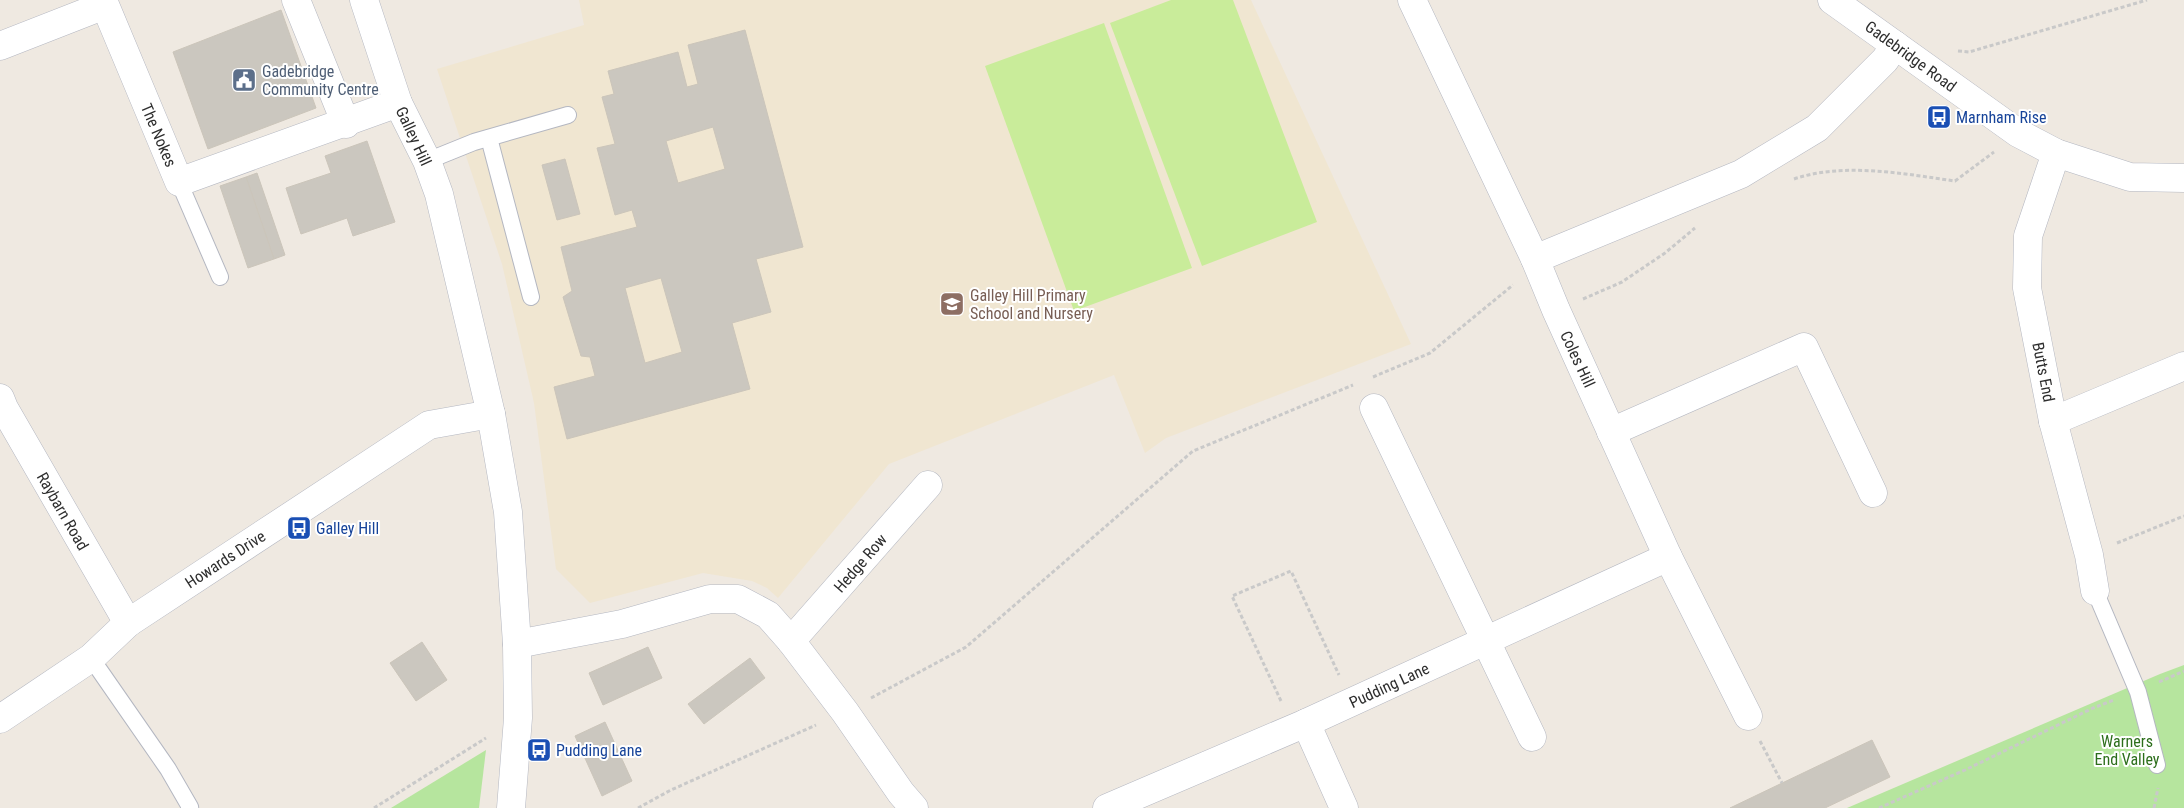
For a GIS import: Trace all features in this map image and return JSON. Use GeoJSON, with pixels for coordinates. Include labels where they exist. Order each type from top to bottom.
{"type":"FeatureCollection","features":[{"type":"Feature","properties":{"kind":"street"},"geometry":{"type":"LineString","coordinates":[[296,0],[346,124]]}},
{"type":"Feature","properties":{"kind":"street","name":"Galley Hill"},"geometry":{"type":"LineString","coordinates":[[364,0],[398,104],[427,161],[439,194],[491,414],[508,512],[517,644],[518,718],[511,808]]}},
{"type":"Feature","properties":{"kind":"street","name":"Coles Hill"},"geometry":{"type":"LineString","coordinates":[[1412,0],[1535,260],[1668,557],[1748,716]]}},
{"type":"Feature","properties":{"kind":"street","name":"Gadebridge Road"},"geometry":{"type":"LineString","coordinates":[[1844,3],[1895,45],[2018,133],[2056,153],[2130,177],[2184,178]]}},
{"type":"Feature","properties":{"kind":"street","name":"The Nokes"},"geometry":{"type":"LineString","coordinates":[[0,46],[105,5],[179,182],[398,104]]}},
{"type":"Feature","properties":{"kind":"street"},"geometry":{"type":"LineString","coordinates":[[1535,260],[1741,174],[1817,128],[1885,60],[1895,45]]}},
{"type":"Feature","properties":{"kind":"street","name":"Butts End"},"geometry":{"type":"LineString","coordinates":[[2056,153],[2028,236],[2027,288],[2053,421],[2089,555],[2095,591]]}},
{"type":"Feature","properties":{"kind":"street"},"geometry":{"type":"LineString","coordinates":[[1611,432],[1804,347],[1873,493]]}},
{"type":"Feature","properties":{"kind":"street"},"geometry":{"type":"LineString","coordinates":[[2053,421],[2184,366]]}},
{"type":"Feature","properties":{"kind":"street","name":"Raybarn Road"},"geometry":{"type":"LineString","coordinates":[[0,398],[128,623]]}},
{"type":"Feature","properties":{"kind":"street"},"geometry":{"type":"LineString","coordinates":[[1374,408],[1484,641],[1532,737]]}},
{"type":"Feature","properties":{"kind":"street","name":"Howards Drive"},"geometry":{"type":"LineString","coordinates":[[0,719],[91,658],[128,623],[429,425],[491,414]]}},
{"type":"Feature","properties":{"kind":"street","name":"Hedge Row"},"geometry":{"type":"LineString","coordinates":[[791,641],[928,485]]}},
{"type":"Feature","properties":{"kind":"street","name":"Pudding Lane"},"geometry":{"type":"LineString","coordinates":[[1107,808],[1300,726],[1668,557]]}},
{"type":"Feature","properties":{"kind":"street"},"geometry":{"type":"LineString","coordinates":[[517,644],[622,624],[710,600],[738,599],[768,616],[791,641],[845,712],[901,793],[914,808]]}},
{"type":"Feature","properties":{"kind":"street"},"geometry":{"type":"LineString","coordinates":[[1300,726],[1344,808]]}},
{"type":"Feature","properties":{"kind":"lane"},"geometry":{"type":"LineString","coordinates":[[427,161],[490,138],[568,116]]}},
{"type":"Feature","properties":{"kind":"lane"},"geometry":{"type":"LineString","coordinates":[[490,138],[531,297]]}},
{"type":"Feature","properties":{"kind":"lane"},"geometry":{"type":"LineString","coordinates":[[179,182],[220,277]]}},
{"type":"Feature","properties":{"kind":"lane"},"geometry":{"type":"LineString","coordinates":[[2095,591],[2138,692],[2157,765]]}},
{"type":"Feature","properties":{"kind":"lane"},"geometry":{"type":"LineString","coordinates":[[91,658],[168,769],[189,808]]}},
{"type":"Feature","properties":{"kind":"path"},"geometry":{"type":"LineString","coordinates":[[1950,50],[1969,52],[2147,0]]}},
{"type":"Feature","properties":{"kind":"path"},"geometry":{"type":"LineString","coordinates":[[1787,182],[1805,176],[1857,170],[1906,174],[1955,182],[2018,133]]}},
{"type":"Feature","properties":{"kind":"path"},"geometry":{"type":"LineString","coordinates":[[1556,310],[1622,282],[1665,253],[1699,224]]}},
{"type":"Feature","properties":{"kind":"path"},"geometry":{"type":"LineString","coordinates":[[1366,379],[1430,353],[1519,280],[1515,269],[1535,260]]}},
{"type":"Feature","properties":{"kind":"path"},"geometry":{"type":"LineString","coordinates":[[638,808],[670,790],[753,755],[845,712],[966,647],[1194,451],[1357,383]]}},
{"type":"Feature","properties":{"kind":"path"},"geometry":{"type":"LineString","coordinates":[[2089,555],[2184,516]]}},
{"type":"Feature","properties":{"kind":"path"},"geometry":{"type":"LineString","coordinates":[[1300,726],[1232,596],[1291,571],[1352,702]]}},
{"type":"Feature","properties":{"kind":"path"},"geometry":{"type":"LineString","coordinates":[[1879,808],[1965,770],[2093,708],[2138,692]]}},
{"type":"Feature","properties":{"kind":"path"},"geometry":{"type":"LineString","coordinates":[[1748,716],[1782,783]]}},
{"type":"Feature","properties":{"kind":"path"},"geometry":{"type":"LineString","coordinates":[[374,808],[518,718]]}},
{"type":"Feature","properties":{"kind":"shaded area","name":"Galley Hill Primary School and Nursery"},"geometry":{"type":"Polygon","coordinates":[[[579,0],[1251,0],[1411,344],[1166,438],[1145,453],[1114,375],[889,464],[778,598],[767,588],[752,581],[703,573],[590,603],[556,569],[534,403],[502,264],[437,69],[584,25],[579,0]]]}},
{"type":"Feature","properties":{"kind":"green space"},"geometry":{"type":"Polygon","coordinates":[[[1171,0],[1233,0],[1317,222],[1202,266],[1110,23],[1171,0]]]}},
{"type":"Feature","properties":{"kind":"green space"},"geometry":{"type":"Polygon","coordinates":[[[1104,23],[1192,268],[1074,311],[985,66],[1104,23]]]}},
{"type":"Feature","properties":{"kind":"green space","name":"Warners End Valley"},"geometry":{"type":"Polygon","coordinates":[[[2184,665],[2184,808],[1847,808],[2160,674],[2184,665]]]}},
{"type":"Feature","properties":{"kind":"green space"},"geometry":{"type":"Polygon","coordinates":[[[486,750],[479,808],[391,808],[486,750]]]}},
{"type":"Feature","properties":{"kind":"building","name":"Gadebridge Community Centre"},"geometry":{"type":"Polygon","coordinates":[[[281,10],[316,108],[208,149],[173,52],[281,10]]]}},
{"type":"Feature","properties":{"kind":"building"},"geometry":{"type":"Polygon","coordinates":[[[745,30],[803,247],[756,259],[771,312],[732,323],[750,389],[567,439],[554,387],[595,376],[590,357],[581,356],[563,297],[572,291],[561,247],[637,227],[632,210],[615,215],[597,148],[615,144],[602,97],[614,94],[608,71],[678,52],[687,87],[698,84],[688,45],[745,30]],[[713,127],[666,141],[678,183],[725,169],[713,127]],[[661,278],[625,288],[645,363],[682,352],[661,278]]]}},
{"type":"Feature","properties":{"kind":"building","name":"Gadebridge Community Centre"},"geometry":{"type":"Polygon","coordinates":[[[367,141],[395,222],[353,236],[347,218],[301,234],[286,188],[331,173],[325,156],[367,141]]]}},
{"type":"Feature","properties":{"kind":"building"},"geometry":{"type":"Polygon","coordinates":[[[565,159],[580,214],[557,220],[542,165],[565,159]]]}},
{"type":"Feature","properties":{"kind":"building"},"geometry":{"type":"Polygon","coordinates":[[[257,173],[285,255],[274,259],[246,177],[257,173]]]}},
{"type":"Feature","properties":{"kind":"building"},"geometry":{"type":"Polygon","coordinates":[[[246,177],[274,259],[248,268],[220,186],[246,177]]]}},
{"type":"Feature","properties":{"kind":"building"},"geometry":{"type":"Polygon","coordinates":[[[422,642],[447,680],[416,701],[390,663],[422,642]]]}},
{"type":"Feature","properties":{"kind":"building"},"geometry":{"type":"Polygon","coordinates":[[[648,647],[662,678],[603,705],[589,673],[648,647]]]}},
{"type":"Feature","properties":{"kind":"building"},"geometry":{"type":"Polygon","coordinates":[[[750,658],[765,678],[704,724],[688,704],[750,658]]]}},
{"type":"Feature","properties":{"kind":"building"},"geometry":{"type":"Polygon","coordinates":[[[605,722],[632,781],[602,796],[575,736],[605,722]]]}},
{"type":"Feature","properties":{"kind":"building"},"geometry":{"type":"Polygon","coordinates":[[[1872,740],[1890,777],[1825,808],[1730,808],[1872,740]]]}},
{"type":"Feature","properties":{"kind":"place","name":"Gadebridge Community Centre"},"geometry":{"type":"Point","coordinates":[244,80]}},
{"type":"Feature","properties":{"kind":"place","name":"Marnham Rise"},"geometry":{"type":"Point","coordinates":[1939,117]}},
{"type":"Feature","properties":{"kind":"place","name":"Galley Hill Primary School and Nursery"},"geometry":{"type":"Point","coordinates":[952,304]}},
{"type":"Feature","properties":{"kind":"place","name":"Galley Hill"},"geometry":{"type":"Point","coordinates":[299,528]}},
{"type":"Feature","properties":{"kind":"place","name":"Pudding Lane"},"geometry":{"type":"Point","coordinates":[539,750]}}]}
